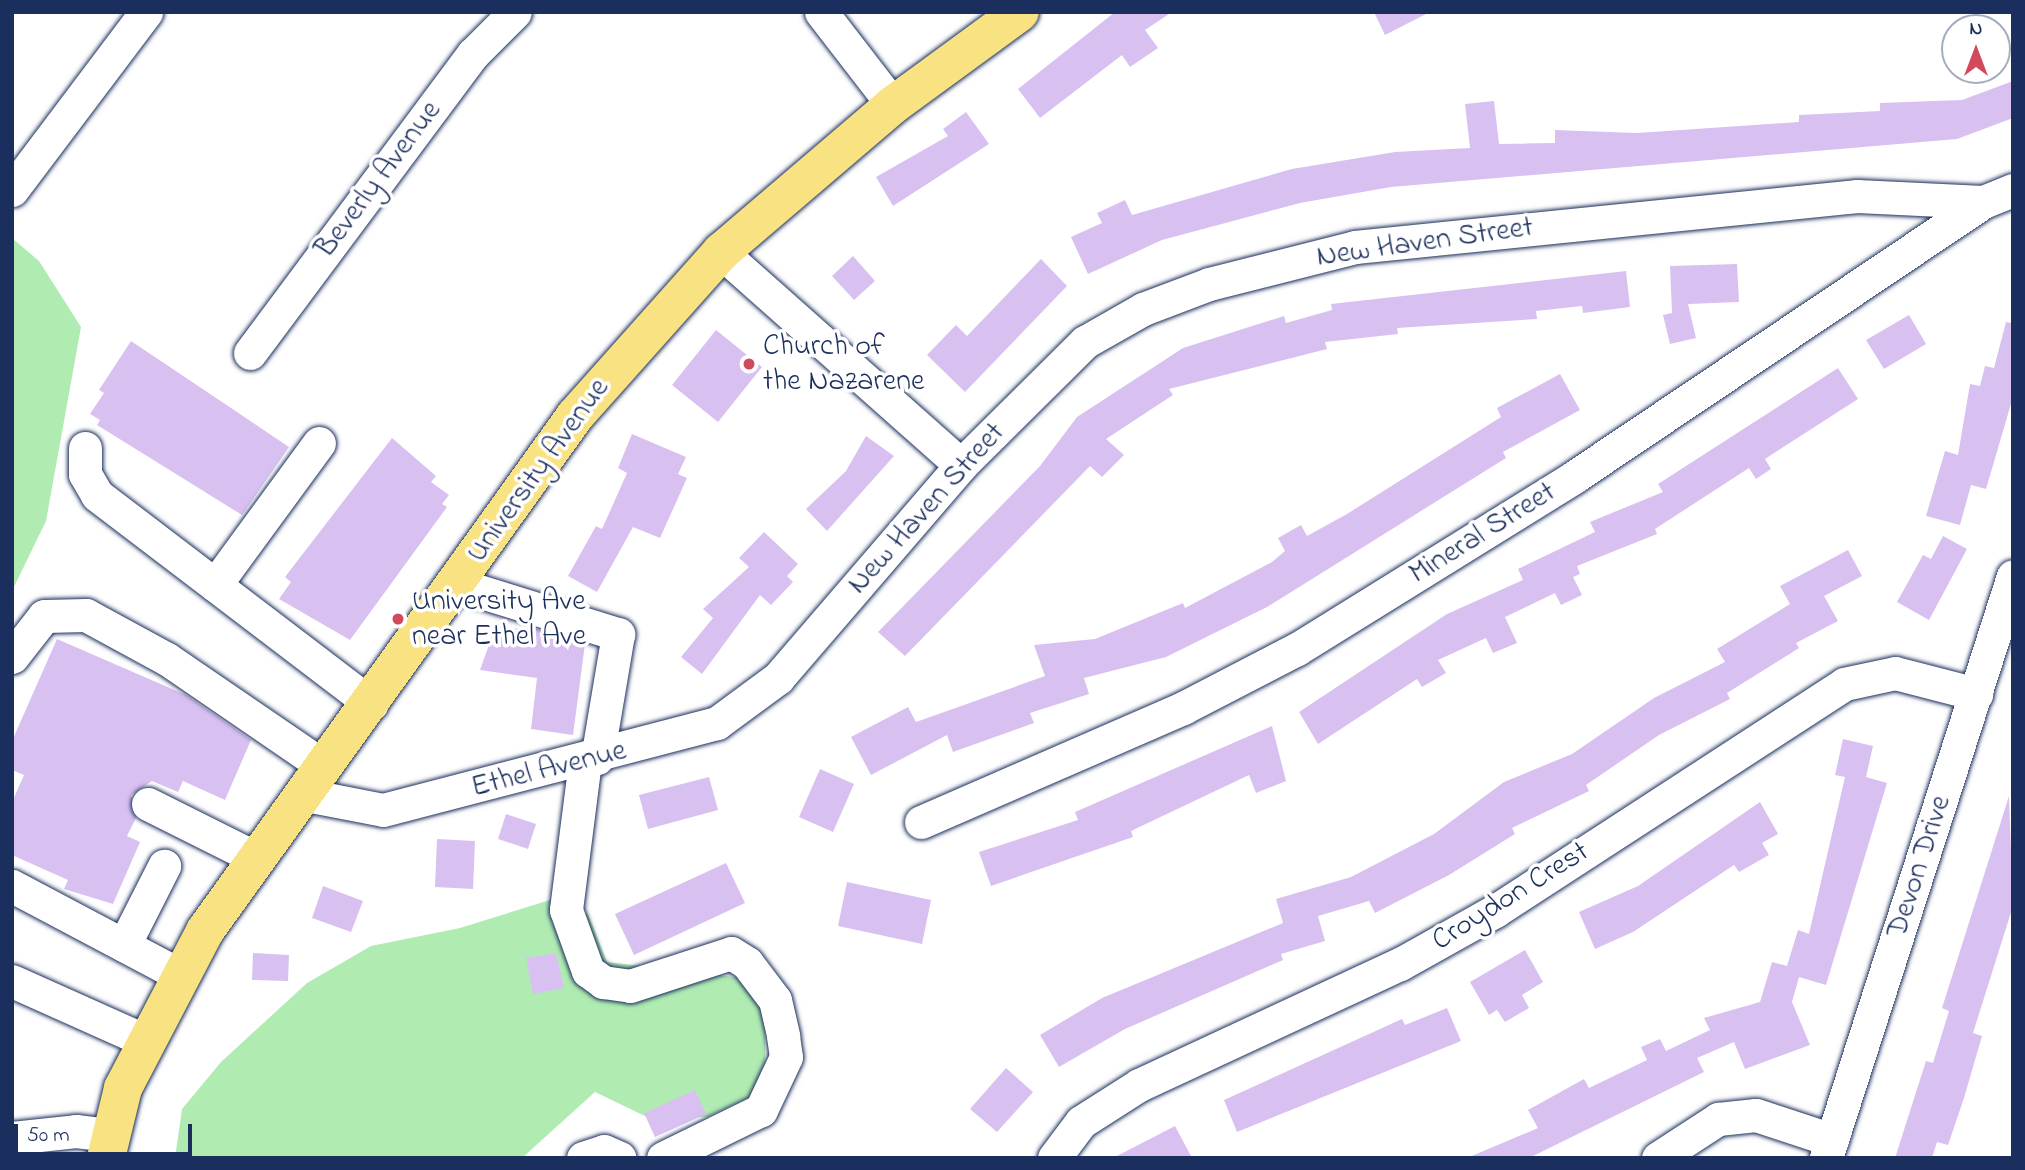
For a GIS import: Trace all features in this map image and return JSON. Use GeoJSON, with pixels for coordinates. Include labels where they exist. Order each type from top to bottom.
{"type":"FeatureCollection","features":[{"type":"Feature","properties":{"kind":"main road","name":"University Avenue"},"geometry":{"type":"LineString","coordinates":[[107,1146],[144,1040],[178,974],[575,416],[721,252],[892,105],[1020,12]]}},
{"type":"Feature","properties":{"kind":"street"},"geometry":{"type":"LineString","coordinates":[[12,190],[146,12]]}},
{"type":"Feature","properties":{"kind":"street","name":"Beverly Avenue"},"geometry":{"type":"LineString","coordinates":[[250,353],[473,54],[515,12]]}},
{"type":"Feature","properties":{"kind":"street"},"geometry":{"type":"LineString","coordinates":[[821,12],[892,105]]}},
{"type":"Feature","properties":{"kind":"street","name":"New Haven Street"},"geometry":{"type":"LineString","coordinates":[[778,678],[961,465],[1085,342],[1143,309],[1255,271],[1355,247],[1857,196],[1998,196]]}},
{"type":"Feature","properties":{"kind":"street","name":"Mineral Street"},"geometry":{"type":"LineString","coordinates":[[921,822],[1182,708],[1297,649],[1574,477],[1998,196]]}},
{"type":"Feature","properties":{"kind":"street"},"geometry":{"type":"LineString","coordinates":[[721,252],[961,465]]}},
{"type":"Feature","properties":{"kind":"street"},"geometry":{"type":"LineString","coordinates":[[215,585],[319,443]]}},
{"type":"Feature","properties":{"kind":"street"},"geometry":{"type":"LineString","coordinates":[[85,448],[85,474],[97,495],[371,704]]}},
{"type":"Feature","properties":{"kind":"street","name":"Devon Drive"},"geometry":{"type":"LineString","coordinates":[[1829,1149],[2013,576]]}},
{"type":"Feature","properties":{"kind":"street"},"geometry":{"type":"LineString","coordinates":[[456,584],[618,634],[591,760],[566,910],[588,971],[603,982],[629,986],[731,953],[747,963],[775,1000],[786,1057],[761,1110],[663,1158]]}},
{"type":"Feature","properties":{"kind":"street"},"geometry":{"type":"LineString","coordinates":[[12,657],[44,616],[86,615],[167,659],[316,781]]}},
{"type":"Feature","properties":{"kind":"street","name":"Croydon Crest"},"geometry":{"type":"LineString","coordinates":[[1054,1158],[1081,1122],[1139,1085],[1400,964],[1483,918],[1844,684],[1895,673],[1976,694]]}},
{"type":"Feature","properties":{"kind":"street","name":"Ethel Avenue"},"geometry":{"type":"LineString","coordinates":[[316,781],[383,810],[591,760],[717,723],[778,678]]}},
{"type":"Feature","properties":{"kind":"street"},"geometry":{"type":"LineString","coordinates":[[148,804],[258,859]]}},
{"type":"Feature","properties":{"kind":"street"},"geometry":{"type":"LineString","coordinates":[[124,945],[164,866]]}},
{"type":"Feature","properties":{"kind":"street"},"geometry":{"type":"LineString","coordinates":[[12,886],[178,974]]}},
{"type":"Feature","properties":{"kind":"street"},"geometry":{"type":"LineString","coordinates":[[12,981],[144,1040]]}},
{"type":"Feature","properties":{"kind":"street"},"geometry":{"type":"LineString","coordinates":[[1658,1158],[1718,1119],[1744,1117],[1829,1149]]}},
{"type":"Feature","properties":{"kind":"street","name":"University Avenue"},"geometry":{"type":"LineString","coordinates":[[12,1138],[64,1131],[107,1146]]}},
{"type":"Feature","properties":{"kind":"street"},"geometry":{"type":"LineString","coordinates":[[583,1158],[604,1152],[620,1158]]}},
{"type":"Feature","properties":{"kind":"green space"},"geometry":{"type":"Polygon","coordinates":[[[12,238],[39,261],[81,327],[46,521],[12,591],[12,238]]]}},
{"type":"Feature","properties":{"kind":"green space"},"geometry":{"type":"Polygon","coordinates":[[[553,899],[588,914],[607,962],[751,979],[765,1024],[765,1090],[707,1117],[649,1118],[595,1092],[522,1158],[175,1158],[182,1109],[221,1062],[307,983],[371,946],[460,928],[553,899]]]}},
{"type":"Feature","properties":{"kind":"building"},"geometry":{"type":"Polygon","coordinates":[[[1115,12],[1172,12],[1145,30],[1158,48],[1130,67],[1122,55],[1040,118],[1018,89],[1115,12]]]}},
{"type":"Feature","properties":{"kind":"building"},"geometry":{"type":"Polygon","coordinates":[[[1374,12],[1430,12],[1385,35],[1374,12]]]}},
{"type":"Feature","properties":{"kind":"building"},"geometry":{"type":"Polygon","coordinates":[[[2013,81],[2013,118],[1957,139],[1391,187],[1300,203],[1162,240],[1088,274],[1071,237],[1102,223],[1097,213],[1125,200],[1132,215],[1292,169],[1395,152],[1470,148],[1465,104],[1494,101],[1499,144],[1555,143],[1555,130],[1637,133],[1799,122],[1799,115],[1880,111],[1880,103],[1962,100],[2011,84],[2013,81]]]}},
{"type":"Feature","properties":{"kind":"building"},"geometry":{"type":"Polygon","coordinates":[[[966,112],[989,144],[893,206],[876,177],[948,136],[943,129],[966,112]]]}},
{"type":"Feature","properties":{"kind":"building"},"geometry":{"type":"Polygon","coordinates":[[[853,256],[875,281],[854,300],[832,276],[853,256]]]}},
{"type":"Feature","properties":{"kind":"building"},"geometry":{"type":"Polygon","coordinates":[[[1041,259],[1067,286],[965,392],[927,355],[956,325],[967,336],[1041,259]]]}},
{"type":"Feature","properties":{"kind":"building"},"geometry":{"type":"Polygon","coordinates":[[[1737,264],[1739,302],[1688,304],[1696,338],[1670,344],[1663,315],[1672,313],[1670,266],[1737,264]]]}},
{"type":"Feature","properties":{"kind":"building"},"geometry":{"type":"Polygon","coordinates":[[[1626,271],[1630,307],[1583,313],[1582,306],[1536,311],[1537,319],[1397,328],[1398,334],[1325,342],[1327,349],[1169,389],[1173,395],[1106,439],[1124,455],[1102,477],[1090,466],[905,656],[878,632],[1040,466],[1077,417],[1183,348],[1284,316],[1286,323],[1332,310],[1331,304],[1626,271]]]}},
{"type":"Feature","properties":{"kind":"building"},"geometry":{"type":"Polygon","coordinates":[[[1909,315],[1926,344],[1884,369],[1866,340],[1909,315]]]}},
{"type":"Feature","properties":{"kind":"building"},"geometry":{"type":"Polygon","coordinates":[[[2006,322],[2013,323],[2013,397],[1986,489],[1971,485],[1960,525],[1926,516],[1945,451],[1958,455],[1970,384],[1980,386],[1985,366],[1994,368],[2006,322]]]}},
{"type":"Feature","properties":{"kind":"building"},"geometry":{"type":"Polygon","coordinates":[[[716,330],[762,367],[718,422],[672,385],[716,330]]]}},
{"type":"Feature","properties":{"kind":"building"},"geometry":{"type":"Polygon","coordinates":[[[131,341],[289,447],[242,515],[97,425],[100,420],[90,414],[104,393],[99,390],[131,341]]]}},
{"type":"Feature","properties":{"kind":"building"},"geometry":{"type":"Polygon","coordinates":[[[1838,368],[1858,399],[1765,459],[1771,469],[1756,479],[1749,468],[1655,529],[1657,534],[1577,566],[1580,574],[1573,577],[1582,595],[1561,605],[1555,593],[1505,617],[1517,643],[1493,653],[1486,638],[1438,660],[1446,673],[1422,687],[1417,679],[1318,744],[1299,712],[1447,614],[1523,580],[1518,569],[1595,532],[1590,522],[1663,492],[1658,484],[1838,368]]]}},
{"type":"Feature","properties":{"kind":"building"},"geometry":{"type":"Polygon","coordinates":[[[1560,374],[1580,410],[1503,452],[1506,458],[1267,607],[1166,657],[1084,678],[1089,694],[1030,713],[1034,723],[953,752],[947,735],[871,775],[851,737],[908,707],[916,722],[1045,676],[1034,645],[1095,639],[1183,603],[1185,608],[1272,562],[1285,551],[1278,538],[1301,525],[1307,536],[1347,514],[1501,417],[1497,408],[1560,374]]]}},
{"type":"Feature","properties":{"kind":"building"},"geometry":{"type":"Polygon","coordinates":[[[632,434],[686,457],[678,474],[687,478],[660,538],[633,527],[597,592],[568,576],[596,526],[602,529],[627,473],[618,468],[632,434]]]}},
{"type":"Feature","properties":{"kind":"building"},"geometry":{"type":"Polygon","coordinates":[[[866,436],[894,456],[827,531],[806,509],[846,471],[866,436]]]}},
{"type":"Feature","properties":{"kind":"building"},"geometry":{"type":"Polygon","coordinates":[[[392,438],[436,476],[431,482],[449,495],[442,504],[447,507],[350,640],[279,599],[291,582],[285,577],[392,438]]]}},
{"type":"Feature","properties":{"kind":"building"},"geometry":{"type":"Polygon","coordinates":[[[764,532],[798,564],[787,576],[793,582],[771,605],[760,595],[702,674],[681,657],[713,618],[703,609],[749,567],[739,558],[764,532]]]}},
{"type":"Feature","properties":{"kind":"building"},"geometry":{"type":"Polygon","coordinates":[[[1943,536],[1967,549],[1929,620],[1897,602],[1923,555],[1931,559],[1943,536]]]}},
{"type":"Feature","properties":{"kind":"building"},"geometry":{"type":"Polygon","coordinates":[[[1848,550],[1862,576],[1824,596],[1838,621],[1796,643],[1799,648],[1727,693],[1730,699],[1659,735],[1586,785],[1589,791],[1512,828],[1515,834],[1449,875],[1375,913],[1369,901],[1318,916],[1325,941],[1281,954],[1283,960],[1125,1029],[1059,1067],[1040,1035],[1102,998],[1283,923],[1276,899],[1351,877],[1434,834],[1504,782],[1572,754],[1654,698],[1725,662],[1717,649],[1790,604],[1780,586],[1848,550]]]}},
{"type":"Feature","properties":{"kind":"building"},"geometry":{"type":"Polygon","coordinates":[[[495,628],[536,629],[585,644],[573,735],[531,729],[537,678],[480,670],[495,628]]]}},
{"type":"Feature","properties":{"kind":"building"},"geometry":{"type":"Polygon","coordinates":[[[57,639],[186,695],[251,740],[225,800],[183,781],[178,792],[152,781],[131,795],[136,818],[127,836],[140,842],[113,904],[64,889],[68,880],[12,855],[12,802],[24,775],[12,770],[12,741],[57,639]]]}},
{"type":"Feature","properties":{"kind":"building"},"geometry":{"type":"Polygon","coordinates":[[[1272,726],[1286,781],[1256,793],[1249,775],[1131,831],[1133,837],[991,886],[979,852],[1078,820],[1075,812],[1272,726]]]}},
{"type":"Feature","properties":{"kind":"building"},"geometry":{"type":"Polygon","coordinates":[[[1843,739],[1873,746],[1866,777],[1887,783],[1826,985],[1799,977],[1792,1002],[1810,1045],[1745,1069],[1734,1042],[1697,1058],[1704,1072],[1529,1158],[1467,1158],[1538,1128],[1528,1110],[1584,1079],[1589,1088],[1647,1060],[1641,1047],[1660,1039],[1666,1051],[1710,1030],[1704,1018],[1760,1002],[1772,962],[1787,966],[1798,930],[1809,934],[1845,777],[1835,775],[1843,739]]]}},
{"type":"Feature","properties":{"kind":"building"},"geometry":{"type":"Polygon","coordinates":[[[820,769],[854,784],[833,832],[799,817],[820,769]]]}},
{"type":"Feature","properties":{"kind":"building"},"geometry":{"type":"Polygon","coordinates":[[[709,777],[718,810],[648,829],[639,795],[709,777]]]}},
{"type":"Feature","properties":{"kind":"building"},"geometry":{"type":"Polygon","coordinates":[[[2009,796],[2013,906],[1973,1033],[1982,1036],[1964,1098],[1948,1145],[1937,1142],[1932,1158],[1895,1158],[1926,1061],[1933,1063],[1949,1011],[1942,1008],[2009,796]]]}},
{"type":"Feature","properties":{"kind":"building"},"geometry":{"type":"Polygon","coordinates":[[[1760,802],[1778,834],[1762,843],[1769,855],[1739,872],[1734,865],[1633,932],[1595,949],[1579,912],[1638,886],[1760,802]]]}},
{"type":"Feature","properties":{"kind":"building"},"geometry":{"type":"Polygon","coordinates":[[[506,814],[536,824],[528,849],[498,839],[506,814]]]}},
{"type":"Feature","properties":{"kind":"building"},"geometry":{"type":"Polygon","coordinates":[[[437,839],[475,841],[473,889],[435,887],[437,839]]]}},
{"type":"Feature","properties":{"kind":"building"},"geometry":{"type":"Polygon","coordinates":[[[726,863],[745,903],[634,955],[615,914],[726,863]]]}},
{"type":"Feature","properties":{"kind":"building"},"geometry":{"type":"Polygon","coordinates":[[[847,882],[931,900],[922,944],[838,926],[847,882]]]}},
{"type":"Feature","properties":{"kind":"building"},"geometry":{"type":"Polygon","coordinates":[[[323,886],[363,901],[351,932],[312,918],[323,886]]]}},
{"type":"Feature","properties":{"kind":"building"},"geometry":{"type":"Polygon","coordinates":[[[1525,950],[1543,982],[1522,995],[1529,1008],[1505,1022],[1497,1010],[1489,1015],[1470,982],[1525,950]]]}},
{"type":"Feature","properties":{"kind":"building"},"geometry":{"type":"Polygon","coordinates":[[[253,953],[289,955],[288,981],[252,980],[253,953]]]}},
{"type":"Feature","properties":{"kind":"building"},"geometry":{"type":"Polygon","coordinates":[[[556,953],[564,988],[533,994],[526,958],[556,953]]]}},
{"type":"Feature","properties":{"kind":"building"},"geometry":{"type":"Polygon","coordinates":[[[1447,1008],[1461,1041],[1237,1132],[1224,1100],[1402,1019],[1405,1025],[1447,1008]]]}},
{"type":"Feature","properties":{"kind":"building"},"geometry":{"type":"Polygon","coordinates":[[[1006,1068],[1033,1092],[997,1132],[970,1109],[1006,1068]]]}},
{"type":"Feature","properties":{"kind":"building"},"geometry":{"type":"Polygon","coordinates":[[[695,1090],[706,1114],[655,1137],[644,1113],[695,1090]]]}},
{"type":"Feature","properties":{"kind":"building"},"geometry":{"type":"Polygon","coordinates":[[[1175,1126],[1192,1158],[1113,1158],[1175,1126]]]}},
{"type":"Feature","properties":{"kind":"place","name":"Church of the Nazarene"},"geometry":{"type":"Point","coordinates":[749,364]}},
{"type":"Feature","properties":{"kind":"place","name":"University Ave near Ethel Ave"},"geometry":{"type":"Point","coordinates":[398,619]}}]}
